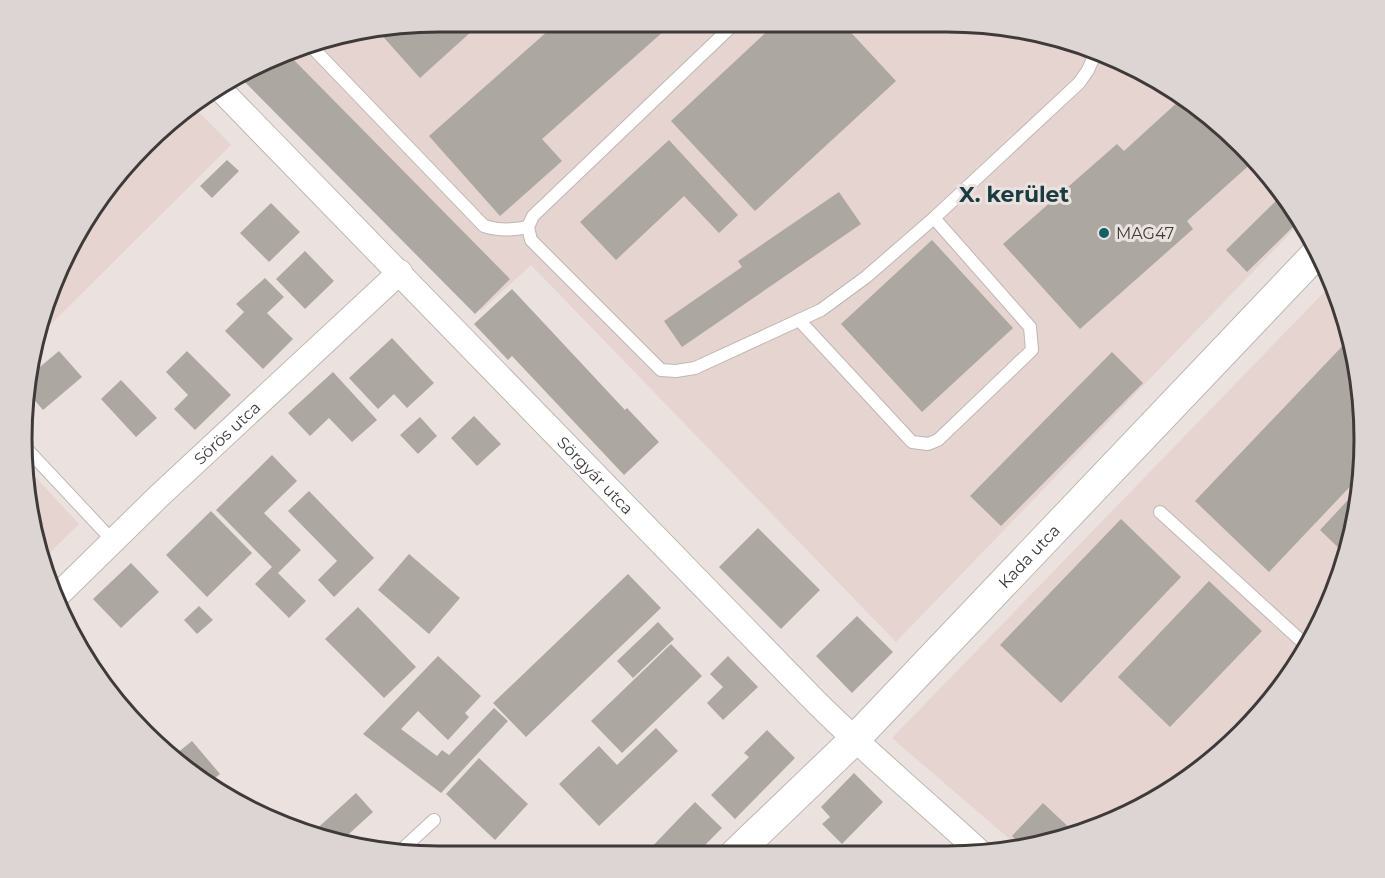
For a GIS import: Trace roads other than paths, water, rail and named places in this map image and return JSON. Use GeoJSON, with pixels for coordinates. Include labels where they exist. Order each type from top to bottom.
{"type":"FeatureCollection","features":[{"type":"Feature","properties":{"kind":"street","name":"Sörgyár utca"},"geometry":{"type":"LineString","coordinates":[[224,93],[854,740],[973,846]]}},
{"type":"Feature","properties":{"kind":"street","name":"Kada utca"},"geometry":{"type":"LineString","coordinates":[[744,846],[854,740],[1311,259]]}},
{"type":"Feature","properties":{"kind":"street","name":"Sörös utca"},"geometry":{"type":"LineString","coordinates":[[62,591],[399,272]]}},
{"type":"Feature","properties":{"kind":"lane"},"geometry":{"type":"LineString","coordinates":[[726,32],[533,216],[528,227],[531,240],[661,370],[676,371],[694,368],[821,310],[840,297],[934,218],[1079,83],[1092,59]]}},
{"type":"Feature","properties":{"kind":"lane"},"geometry":{"type":"LineString","coordinates":[[315,51],[484,226],[497,230],[528,227]]}},
{"type":"Feature","properties":{"kind":"lane"},"geometry":{"type":"LineString","coordinates":[[799,320],[912,442],[928,444],[938,440],[1032,350],[1032,337],[1030,327],[934,218]]}},
{"type":"Feature","properties":{"kind":"lane"},"geometry":{"type":"LineString","coordinates":[[32,454],[114,540]]}},
{"type":"Feature","properties":{"kind":"lane"},"geometry":{"type":"LineString","coordinates":[[1160,512],[1300,640]]}},
{"type":"Feature","properties":{"kind":"lane"},"geometry":{"type":"LineString","coordinates":[[406,845],[434,820]]}},
{"type":"Feature","properties":{"kind":"place","name":"MAG47"},"geometry":{"type":"Point","coordinates":[1104,233]}},
{"type":"Feature","properties":{"kind":"district","name":"X. kerület"},"geometry":{"type":"Point","coordinates":[1014,194]}}]}
